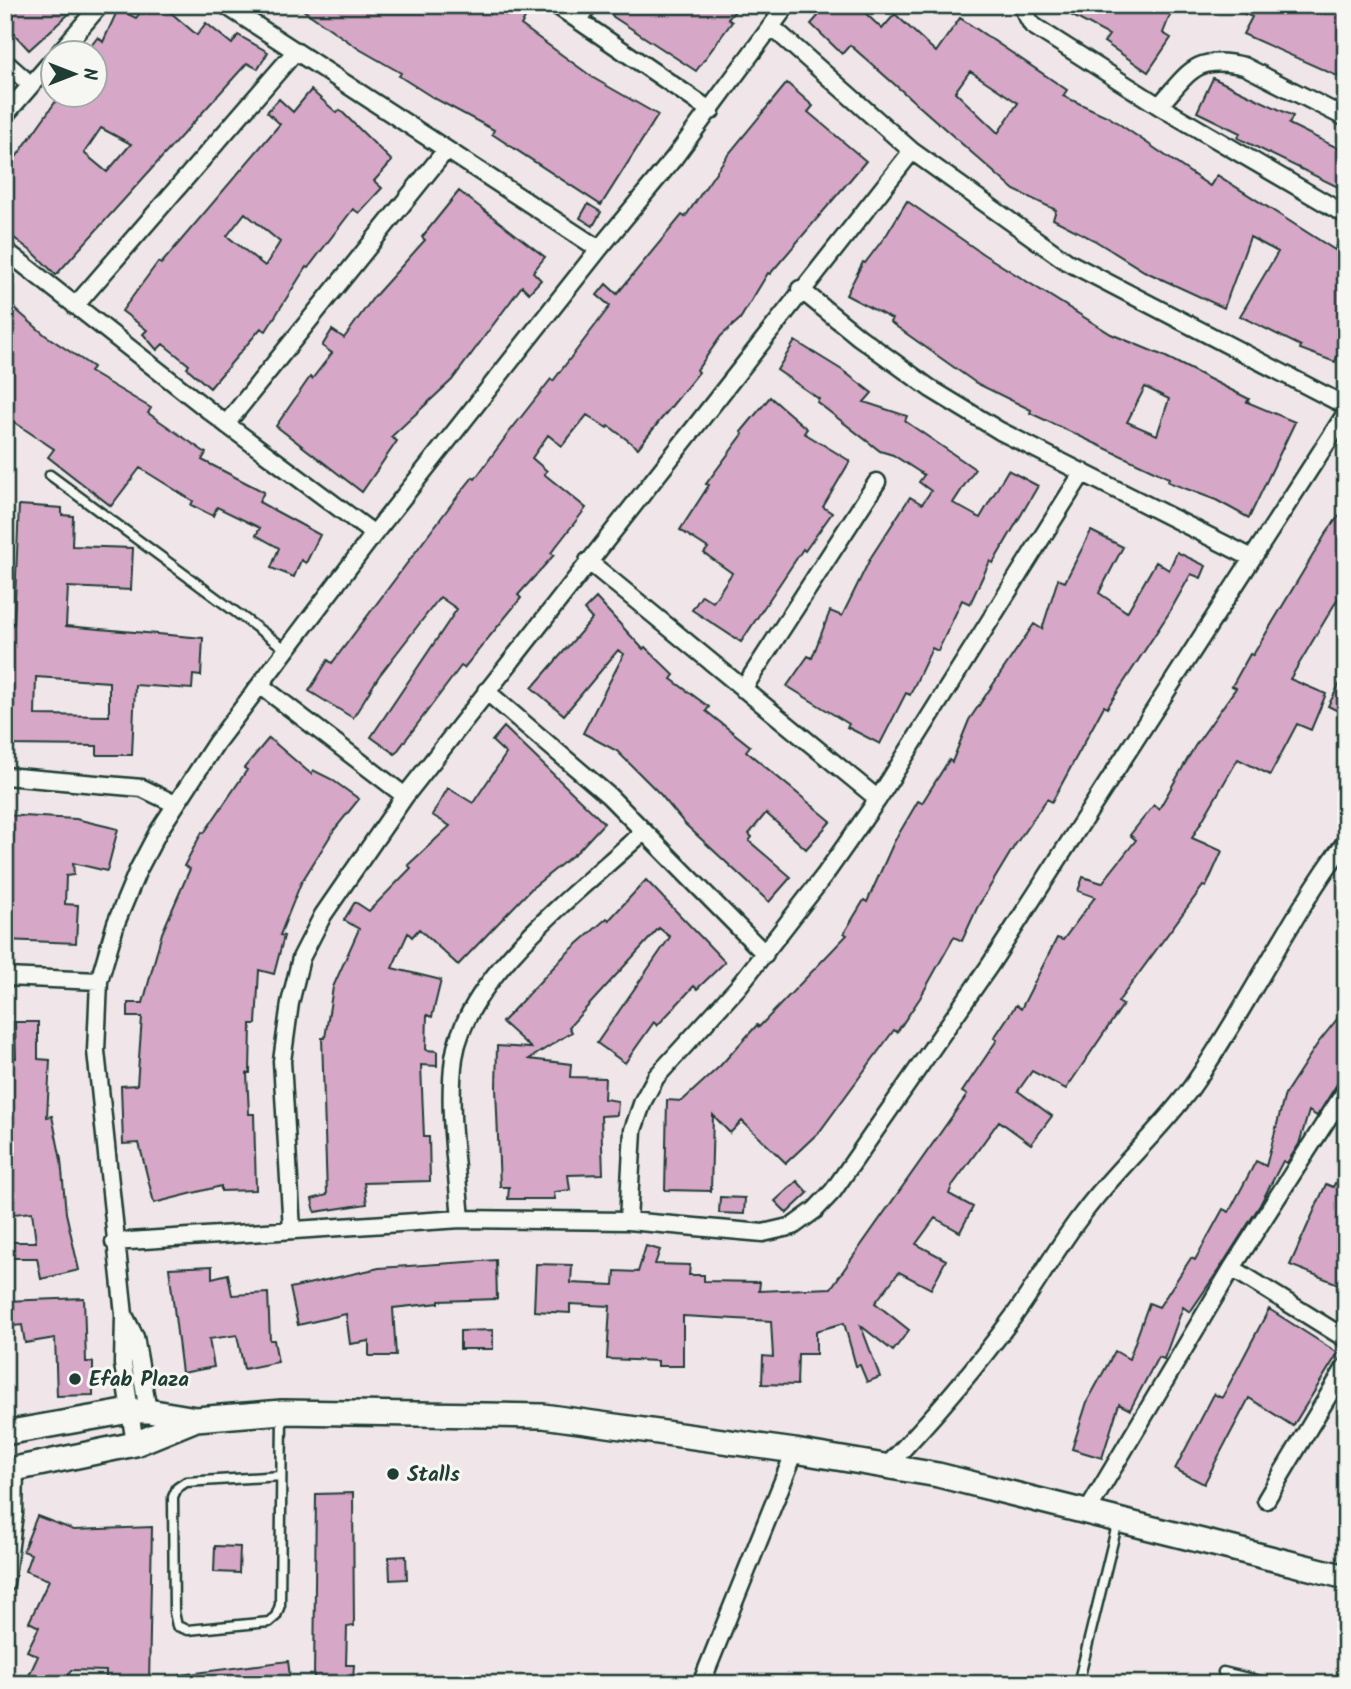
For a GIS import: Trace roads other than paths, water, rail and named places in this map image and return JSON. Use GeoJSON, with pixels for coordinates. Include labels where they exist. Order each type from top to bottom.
{"type":"FeatureCollection","features":[{"type":"Feature","properties":{"kind":"street"},"geometry":{"type":"LineString","coordinates":[[72,38],[100,5]]}},
{"type":"Feature","properties":{"kind":"street"},"geometry":{"type":"LineString","coordinates":[[225,5],[599,249]]}},
{"type":"Feature","properties":{"kind":"street"},"geometry":{"type":"LineString","coordinates":[[556,5],[711,111]]}},
{"type":"Feature","properties":{"kind":"street"},"geometry":{"type":"LineString","coordinates":[[579,21],[588,5]]}},
{"type":"Feature","properties":{"kind":"street"},"geometry":{"type":"LineString","coordinates":[[135,1444],[139,1411],[121,1339],[124,1315],[114,1242],[96,1051],[99,981],[116,923],[138,870],[175,804],[216,743],[374,534],[711,111],[788,5]]}},
{"type":"Feature","properties":{"kind":"street"},"geometry":{"type":"LineString","coordinates":[[1021,5],[1032,25],[1159,106],[1346,215]]}},
{"type":"Feature","properties":{"kind":"street"},"geometry":{"type":"LineString","coordinates":[[773,28],[912,151],[1066,261],[1346,406]]}},
{"type":"Feature","properties":{"kind":"street"},"geometry":{"type":"LineString","coordinates":[[75,306],[295,52]]}},
{"type":"Feature","properties":{"kind":"street"},"geometry":{"type":"LineString","coordinates":[[1159,106],[1195,66],[1218,61],[1244,66],[1346,118]]}},
{"type":"Feature","properties":{"kind":"street"},"geometry":{"type":"LineString","coordinates":[[5,62],[31,85]]}},
{"type":"Feature","properties":{"kind":"street"},"geometry":{"type":"LineString","coordinates":[[5,116],[38,77]]}},
{"type":"Feature","properties":{"kind":"street"},"geometry":{"type":"LineString","coordinates":[[226,424],[446,150]]}},
{"type":"Feature","properties":{"kind":"street"},"geometry":{"type":"LineString","coordinates":[[292,1230],[282,1061],[290,1003],[301,958],[323,915],[405,796],[800,289],[912,151]]}},
{"type":"Feature","properties":{"kind":"street"},"geometry":{"type":"LineString","coordinates":[[5,250],[226,424],[374,534]]}},
{"type":"Feature","properties":{"kind":"street"},"geometry":{"type":"LineString","coordinates":[[800,289],[859,337],[931,389],[1000,431],[1250,557]]}},
{"type":"Feature","properties":{"kind":"street"},"geometry":{"type":"LineString","coordinates":[[114,1242],[461,1219],[628,1220],[763,1233],[793,1226],[815,1210],[833,1191],[990,965],[1250,557],[1346,413]]}},
{"type":"Feature","properties":{"kind":"street"},"geometry":{"type":"LineString","coordinates":[[628,1220],[633,1130],[643,1101],[656,1077],[765,954],[878,799],[1083,472]]}},
{"type":"Feature","properties":{"kind":"street"},"geometry":{"type":"LineString","coordinates":[[743,689],[877,482]]}},
{"type":"Feature","properties":{"kind":"street"},"geometry":{"type":"LineString","coordinates":[[588,561],[878,799]]}},
{"type":"Feature","properties":{"kind":"street"},"geometry":{"type":"LineString","coordinates":[[260,685],[405,796]]}},
{"type":"Feature","properties":{"kind":"street"},"geometry":{"type":"LineString","coordinates":[[486,691],[609,796],[765,954]]}},
{"type":"Feature","properties":{"kind":"street"},"geometry":{"type":"LineString","coordinates":[[5,776],[142,788],[175,804]]}},
{"type":"Feature","properties":{"kind":"street"},"geometry":{"type":"LineString","coordinates":[[461,1219],[452,1108],[454,1057],[465,1019],[506,960],[643,832]]}},
{"type":"Feature","properties":{"kind":"street"},"geometry":{"type":"LineString","coordinates":[[886,1466],[950,1400],[1014,1315],[1066,1235],[1115,1171],[1164,1122],[1192,1087],[1293,918],[1346,841]]}},
{"type":"Feature","properties":{"kind":"street"},"geometry":{"type":"LineString","coordinates":[[5,977],[99,981]]}},
{"type":"Feature","properties":{"kind":"street"},"geometry":{"type":"LineString","coordinates":[[1087,1513],[1232,1268],[1346,1090]]}},
{"type":"Feature","properties":{"kind":"street"},"geometry":{"type":"LineString","coordinates":[[1232,1268],[1346,1339]]}},
{"type":"Feature","properties":{"kind":"street"},"geometry":{"type":"LineString","coordinates":[[1266,1500],[1346,1366]]}},
{"type":"Feature","properties":{"kind":"street"},"geometry":{"type":"LineString","coordinates":[[5,1433],[139,1411],[196,1419],[282,1412],[543,1416],[795,1451],[937,1475],[1346,1577]]}},
{"type":"Feature","properties":{"kind":"street"},"geometry":{"type":"LineString","coordinates":[[5,1584],[10,1470],[135,1444],[196,1419]]}},
{"type":"Feature","properties":{"kind":"street"},"geometry":{"type":"LineString","coordinates":[[701,1684],[795,1451]]}},
{"type":"Feature","properties":{"kind":"lane"},"geometry":{"type":"LineString","coordinates":[[50,475],[287,650]]}},
{"type":"Feature","properties":{"kind":"lane"},"geometry":{"type":"LineString","coordinates":[[281,1476],[186,1482],[177,1488],[173,1497],[174,1612],[177,1626],[188,1630],[268,1622],[276,1616],[281,1605],[282,1412]]}},
{"type":"Feature","properties":{"kind":"lane"},"geometry":{"type":"LineString","coordinates":[[1078,1684],[1118,1521]]}},
{"type":"Feature","properties":{"kind":"lane"},"geometry":{"type":"LineString","coordinates":[[1223,1672],[1273,1684]]}},
{"type":"Feature","properties":{"kind":"place","name":"Efab Plaza"},"geometry":{"type":"Point","coordinates":[75,1379]}},
{"type":"Feature","properties":{"kind":"place","name":"Stalls"},"geometry":{"type":"Point","coordinates":[393,1474]}}]}
